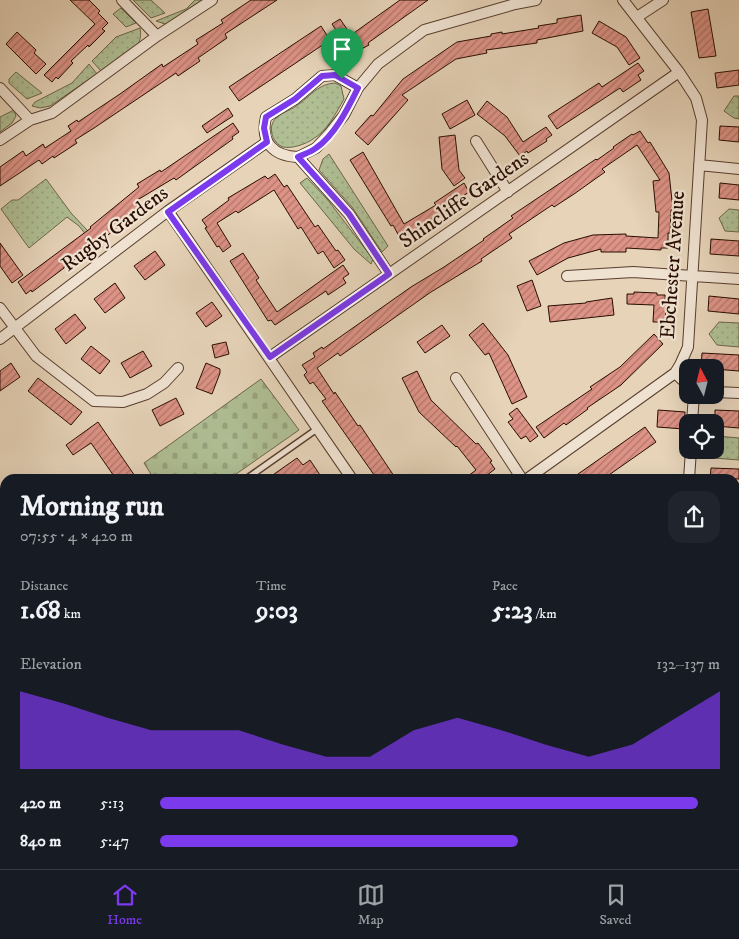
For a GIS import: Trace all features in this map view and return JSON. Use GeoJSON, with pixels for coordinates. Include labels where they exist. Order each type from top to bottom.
{"type":"FeatureCollection","features":[{"type":"Feature","properties":{"kind":"street"},"geometry":{"type":"LineString","coordinates":[[122,0],[157,36]]}},
{"type":"Feature","properties":{"kind":"street"},"geometry":{"type":"LineString","coordinates":[[0,140],[30,120],[52,113],[157,36],[212,0]]}},
{"type":"Feature","properties":{"kind":"street"},"geometry":{"type":"LineString","coordinates":[[358,88],[335,75],[322,76],[295,99],[266,117],[264,128],[267,142],[280,154],[288,156],[298,157],[316,148],[344,114],[358,88],[378,64],[424,30],[514,2],[536,0]]}},
{"type":"Feature","properties":{"kind":"street","name":"Ebchester Avenue"},"geometry":{"type":"LineString","coordinates":[[534,474],[674,373],[688,347],[702,120],[696,98],[679,72],[623,0]]}},
{"type":"Feature","properties":{"kind":"street"},"geometry":{"type":"LineString","coordinates":[[637,17],[663,0]]}},
{"type":"Feature","properties":{"kind":"street","name":"Shincliffe Gardens"},"geometry":{"type":"LineString","coordinates":[[270,357],[679,72]]}},
{"type":"Feature","properties":{"kind":"street"},"geometry":{"type":"LineString","coordinates":[[0,88],[30,120]]}},
{"type":"Feature","properties":{"kind":"street"},"geometry":{"type":"LineString","coordinates":[[476,141],[508,192]]}},
{"type":"Feature","properties":{"kind":"street","name":"Rugby Gardens"},"geometry":{"type":"LineString","coordinates":[[0,340],[168,212],[267,142]]}},
{"type":"Feature","properties":{"kind":"street"},"geometry":{"type":"LineString","coordinates":[[298,157],[349,214],[389,274]]}},
{"type":"Feature","properties":{"kind":"street"},"geometry":{"type":"LineString","coordinates":[[699,165],[739,169]]}},
{"type":"Feature","properties":{"kind":"street"},"geometry":{"type":"LineString","coordinates":[[168,212],[270,357],[349,474]]}},
{"type":"Feature","properties":{"kind":"street"},"geometry":{"type":"LineString","coordinates":[[567,276],[633,272],[739,279]]}},
{"type":"Feature","properties":{"kind":"street"},"geometry":{"type":"LineString","coordinates":[[0,308],[36,356],[94,401],[123,402],[147,394],[164,383],[178,368]]}},
{"type":"Feature","properties":{"kind":"street"},"geometry":{"type":"LineString","coordinates":[[674,373],[679,377]]}},
{"type":"Feature","properties":{"kind":"street"},"geometry":{"type":"LineString","coordinates":[[456,378],[519,474]]}},
{"type":"Feature","properties":{"kind":"street"},"geometry":{"type":"LineString","coordinates":[[724,392],[739,393]]}},
{"type":"Feature","properties":{"kind":"street"},"geometry":{"type":"LineString","coordinates":[[689,474],[690,459]]}},
{"type":"Feature","properties":{"kind":"lane"},"geometry":{"type":"LineString","coordinates":[[253,474],[318,429]]}},
{"type":"Feature","properties":{"kind":"green space"},"geometry":{"type":"Polygon","coordinates":[[[133,0],[151,0],[165,13],[151,18],[133,0]]]}},
{"type":"Feature","properties":{"kind":"green space"},"geometry":{"type":"Polygon","coordinates":[[[195,0],[205,0],[174,21],[165,24],[156,21],[186,9],[195,0]]]}},
{"type":"Feature","properties":{"kind":"green space"},"geometry":{"type":"Polygon","coordinates":[[[121,8],[136,23],[126,27],[113,14],[121,8]]]}},
{"type":"Feature","properties":{"kind":"green space"},"geometry":{"type":"Polygon","coordinates":[[[140,28],[138,44],[121,58],[101,71],[92,61],[116,37],[140,28]]]}},
{"type":"Feature","properties":{"kind":"green space"},"geometry":{"type":"Polygon","coordinates":[[[89,64],[97,74],[50,106],[40,108],[32,106],[35,102],[72,83],[89,64]]]}},
{"type":"Feature","properties":{"kind":"green space"},"geometry":{"type":"Polygon","coordinates":[[[16,72],[42,93],[27,99],[9,83],[9,79],[16,72]]]}},
{"type":"Feature","properties":{"kind":"green space"},"geometry":{"type":"Polygon","coordinates":[[[335,83],[341,86],[344,99],[323,131],[310,141],[295,147],[279,145],[271,130],[276,118],[296,106],[320,87],[335,83]]]}},
{"type":"Feature","properties":{"kind":"green space"},"geometry":{"type":"Polygon","coordinates":[[[734,96],[739,96],[739,119],[724,111],[734,96]]]}},
{"type":"Feature","properties":{"kind":"green space"},"geometry":{"type":"Polygon","coordinates":[[[14,110],[16,116],[12,123],[0,132],[0,117],[14,110]]]}},
{"type":"Feature","properties":{"kind":"green space"},"geometry":{"type":"Polygon","coordinates":[[[329,154],[388,246],[382,252],[352,207],[319,170],[323,159],[329,154]]]}},
{"type":"Feature","properties":{"kind":"green space"},"geometry":{"type":"Polygon","coordinates":[[[307,178],[327,199],[373,259],[371,264],[354,249],[300,183],[307,178]]]}},
{"type":"Feature","properties":{"kind":"green space"},"geometry":{"type":"Polygon","coordinates":[[[46,179],[71,213],[103,247],[99,251],[79,226],[67,217],[29,248],[1,209],[12,200],[18,200],[46,179]]]}},
{"type":"Feature","properties":{"kind":"green space"},"geometry":{"type":"Polygon","coordinates":[[[729,209],[739,210],[739,232],[725,231],[719,218],[729,209]]]}},
{"type":"Feature","properties":{"kind":"green space"},"geometry":{"type":"Polygon","coordinates":[[[719,322],[739,323],[739,347],[717,345],[709,334],[719,322]]]}},
{"type":"Feature","properties":{"kind":"green space"},"geometry":{"type":"Polygon","coordinates":[[[261,379],[299,430],[236,474],[151,474],[144,463],[261,379]]]}},
{"type":"Feature","properties":{"kind":"green space"},"geometry":{"type":"Polygon","coordinates":[[[724,437],[739,438],[739,460],[724,459],[724,437]]]}},
{"type":"Feature","properties":{"kind":"building"},"geometry":{"type":"Polygon","coordinates":[[[70,0],[89,0],[108,23],[102,29],[105,31],[71,61],[73,63],[58,79],[56,77],[52,82],[44,75],[95,24],[70,0]]]}},
{"type":"Feature","properties":{"kind":"building"},"geometry":{"type":"Polygon","coordinates":[[[251,0],[277,0],[225,34],[227,38],[198,58],[200,61],[178,76],[176,73],[75,140],[77,143],[54,158],[53,156],[42,164],[39,160],[0,186],[0,167],[23,151],[26,156],[43,144],[45,148],[71,131],[68,126],[77,120],[78,122],[162,64],[163,67],[198,44],[196,40],[223,23],[221,20],[251,0]]]}},
{"type":"Feature","properties":{"kind":"building"},"geometry":{"type":"Polygon","coordinates":[[[400,0],[428,0],[368,43],[369,45],[352,54],[332,24],[340,19],[351,35],[400,0]]]}},
{"type":"Feature","properties":{"kind":"building"},"geometry":{"type":"Polygon","coordinates":[[[708,9],[716,56],[699,58],[691,12],[708,9]]]}},
{"type":"Feature","properties":{"kind":"building"},"geometry":{"type":"Polygon","coordinates":[[[581,15],[583,31],[537,40],[537,43],[486,50],[487,53],[456,59],[402,95],[408,100],[368,145],[355,133],[371,115],[373,116],[403,79],[457,42],[491,36],[491,34],[502,32],[502,34],[539,28],[538,26],[557,23],[557,19],[581,15]]]}},
{"type":"Feature","properties":{"kind":"building"},"geometry":{"type":"Polygon","coordinates":[[[599,21],[626,37],[640,58],[629,65],[617,47],[592,33],[599,21]]]}},
{"type":"Feature","properties":{"kind":"building"},"geometry":{"type":"Polygon","coordinates":[[[321,26],[330,40],[239,101],[229,87],[321,26]]]}},
{"type":"Feature","properties":{"kind":"building"},"geometry":{"type":"Polygon","coordinates":[[[17,32],[36,50],[34,53],[46,64],[36,74],[6,44],[17,32]]]}},
{"type":"Feature","properties":{"kind":"building"},"geometry":{"type":"Polygon","coordinates":[[[638,63],[644,71],[638,75],[641,80],[623,92],[620,88],[557,129],[548,116],[599,83],[602,87],[638,63]]]}},
{"type":"Feature","properties":{"kind":"building"},"geometry":{"type":"Polygon","coordinates":[[[739,70],[739,85],[717,88],[715,73],[739,70]]]}},
{"type":"Feature","properties":{"kind":"building"},"geometry":{"type":"Polygon","coordinates":[[[467,100],[475,115],[450,129],[442,114],[467,100]]]}},
{"type":"Feature","properties":{"kind":"building"},"geometry":{"type":"Polygon","coordinates":[[[487,101],[507,117],[523,142],[546,127],[552,135],[546,139],[547,141],[520,156],[505,136],[477,114],[487,101]]]}},
{"type":"Feature","properties":{"kind":"building"},"geometry":{"type":"Polygon","coordinates":[[[228,108],[233,116],[207,133],[202,126],[228,108]]]}},
{"type":"Feature","properties":{"kind":"building"},"geometry":{"type":"Polygon","coordinates":[[[233,123],[239,132],[232,137],[233,139],[176,180],[174,178],[134,202],[140,209],[97,244],[32,292],[31,290],[26,294],[18,282],[91,228],[139,187],[137,184],[160,170],[161,172],[233,123]]]}},
{"type":"Feature","properties":{"kind":"building"},"geometry":{"type":"Polygon","coordinates":[[[720,126],[739,127],[739,142],[719,140],[720,126]]]}},
{"type":"Feature","properties":{"kind":"building"},"geometry":{"type":"Polygon","coordinates":[[[640,131],[648,143],[650,142],[669,173],[673,210],[671,210],[668,248],[661,248],[661,250],[626,248],[626,252],[601,252],[601,249],[568,258],[537,275],[529,261],[564,243],[593,235],[626,234],[626,236],[658,238],[659,212],[656,212],[653,181],[660,180],[637,145],[602,169],[605,172],[574,194],[554,207],[552,205],[509,234],[512,238],[481,259],[482,261],[431,292],[340,356],[338,353],[317,368],[358,426],[360,425],[393,474],[373,474],[322,401],[326,399],[313,382],[310,384],[304,375],[307,372],[302,365],[315,357],[313,353],[322,347],[323,349],[411,287],[484,240],[513,218],[511,216],[640,131]]]}},
{"type":"Feature","properties":{"kind":"building"},"geometry":{"type":"Polygon","coordinates":[[[455,135],[459,170],[465,178],[454,186],[442,169],[439,137],[455,135]]]}},
{"type":"Feature","properties":{"kind":"building"},"geometry":{"type":"Polygon","coordinates":[[[363,152],[404,224],[436,205],[434,203],[464,183],[469,192],[463,196],[466,201],[448,213],[446,210],[427,222],[428,224],[400,238],[350,160],[363,152]]]}},
{"type":"Feature","properties":{"kind":"building"},"geometry":{"type":"Polygon","coordinates":[[[275,174],[284,187],[287,185],[315,227],[318,225],[336,251],[338,250],[345,260],[334,268],[323,251],[318,254],[301,227],[298,229],[274,190],[238,213],[236,211],[217,223],[231,246],[223,252],[219,246],[217,247],[205,228],[207,227],[202,220],[229,200],[228,198],[265,176],[268,179],[275,174]]]}},
{"type":"Feature","properties":{"kind":"building"},"geometry":{"type":"Polygon","coordinates":[[[720,183],[739,185],[739,200],[719,198],[720,183]]]}},
{"type":"Feature","properties":{"kind":"building"},"geometry":{"type":"Polygon","coordinates":[[[711,239],[739,241],[739,256],[710,254],[711,239]]]}},
{"type":"Feature","properties":{"kind":"building"},"geometry":{"type":"Polygon","coordinates":[[[0,243],[23,275],[12,283],[0,266],[0,243]]]}},
{"type":"Feature","properties":{"kind":"building"},"geometry":{"type":"Polygon","coordinates":[[[155,251],[165,265],[145,280],[134,266],[155,251]]]}},
{"type":"Feature","properties":{"kind":"building"},"geometry":{"type":"Polygon","coordinates":[[[243,253],[259,278],[256,280],[277,312],[343,265],[349,274],[343,278],[346,283],[328,295],[326,291],[275,325],[271,320],[268,321],[230,261],[243,253]]]}},
{"type":"Feature","properties":{"kind":"building"},"geometry":{"type":"Polygon","coordinates":[[[532,280],[541,306],[527,311],[517,286],[532,280]]]}},
{"type":"Feature","properties":{"kind":"building"},"geometry":{"type":"Polygon","coordinates":[[[115,283],[125,298],[105,313],[94,299],[115,283]]]}},
{"type":"Feature","properties":{"kind":"building"},"geometry":{"type":"Polygon","coordinates":[[[634,292],[665,295],[666,322],[653,322],[654,305],[627,304],[627,294],[634,294],[634,292]]]}},
{"type":"Feature","properties":{"kind":"building"},"geometry":{"type":"Polygon","coordinates":[[[709,296],[739,299],[739,314],[708,311],[709,296]]]}},
{"type":"Feature","properties":{"kind":"building"},"geometry":{"type":"Polygon","coordinates":[[[612,298],[614,315],[550,322],[548,306],[586,303],[612,298]]]}},
{"type":"Feature","properties":{"kind":"building"},"geometry":{"type":"Polygon","coordinates":[[[212,302],[222,316],[206,327],[196,313],[212,302]]]}},
{"type":"Feature","properties":{"kind":"building"},"geometry":{"type":"Polygon","coordinates":[[[75,314],[86,328],[66,344],[55,329],[75,314]]]}},
{"type":"Feature","properties":{"kind":"building"},"geometry":{"type":"Polygon","coordinates":[[[483,323],[508,355],[527,397],[512,404],[489,353],[485,355],[469,335],[483,323]]]}},
{"type":"Feature","properties":{"kind":"building"},"geometry":{"type":"Polygon","coordinates":[[[442,325],[450,336],[425,353],[417,342],[442,325]]]}},
{"type":"Feature","properties":{"kind":"building"},"geometry":{"type":"Polygon","coordinates":[[[654,334],[663,344],[621,385],[566,425],[564,423],[544,438],[536,427],[592,389],[590,387],[620,367],[654,334]]]}},
{"type":"Feature","properties":{"kind":"building"},"geometry":{"type":"Polygon","coordinates":[[[226,342],[229,354],[215,358],[212,345],[226,342]]]}},
{"type":"Feature","properties":{"kind":"building"},"geometry":{"type":"Polygon","coordinates":[[[91,346],[110,361],[100,374],[81,359],[91,346]]]}},
{"type":"Feature","properties":{"kind":"building"},"geometry":{"type":"Polygon","coordinates":[[[143,351],[152,366],[130,378],[121,363],[143,351]]]}},
{"type":"Feature","properties":{"kind":"building"},"geometry":{"type":"Polygon","coordinates":[[[702,353],[739,355],[739,371],[724,370],[724,359],[702,359],[702,353]]]}},
{"type":"Feature","properties":{"kind":"building"},"geometry":{"type":"Polygon","coordinates":[[[11,363],[20,377],[0,391],[0,371],[11,363]]]}},
{"type":"Feature","properties":{"kind":"building"},"geometry":{"type":"Polygon","coordinates":[[[206,363],[220,369],[212,394],[196,388],[206,363]]]}},
{"type":"Feature","properties":{"kind":"building"},"geometry":{"type":"Polygon","coordinates":[[[417,371],[431,400],[476,444],[478,443],[492,461],[490,462],[495,469],[488,474],[471,474],[476,470],[457,446],[419,412],[402,378],[417,371]]]}},
{"type":"Feature","properties":{"kind":"building"},"geometry":{"type":"Polygon","coordinates":[[[38,378],[82,412],[71,425],[28,391],[38,378]]]}},
{"type":"Feature","properties":{"kind":"building"},"geometry":{"type":"Polygon","coordinates":[[[176,398],[184,414],[160,426],[152,410],[176,398]]]}},
{"type":"Feature","properties":{"kind":"building"},"geometry":{"type":"Polygon","coordinates":[[[517,408],[538,436],[530,442],[526,436],[521,439],[508,422],[513,419],[509,414],[517,408]]]}},
{"type":"Feature","properties":{"kind":"building"},"geometry":{"type":"Polygon","coordinates":[[[658,410],[685,412],[685,414],[679,414],[679,429],[657,427],[658,410]]]}},
{"type":"Feature","properties":{"kind":"building"},"geometry":{"type":"Polygon","coordinates":[[[715,410],[739,411],[739,428],[724,427],[724,414],[715,414],[715,410]]]}},
{"type":"Feature","properties":{"kind":"building"},"geometry":{"type":"Polygon","coordinates":[[[98,422],[134,474],[113,474],[91,443],[73,455],[66,445],[98,422]]]}},
{"type":"Feature","properties":{"kind":"building"},"geometry":{"type":"Polygon","coordinates":[[[645,427],[656,442],[610,474],[578,474],[645,427]]]}},
{"type":"Feature","properties":{"kind":"building"},"geometry":{"type":"Polygon","coordinates":[[[297,458],[303,465],[310,460],[319,474],[274,474],[297,458]]]}},
{"type":"Feature","properties":{"kind":"building"},"geometry":{"type":"Polygon","coordinates":[[[711,468],[739,469],[739,474],[710,474],[711,468]]]}},
{"type":"Feature","properties":{"kind":"route"},"geometry":{"type":"LineString","coordinates":[[335,75],[342,79],[358,88],[344,114],[316,148],[298,157],[349,214],[389,274],[270,357],[168,212],[267,142],[264,128],[266,117],[295,99],[322,76],[335,75]]}}]}
